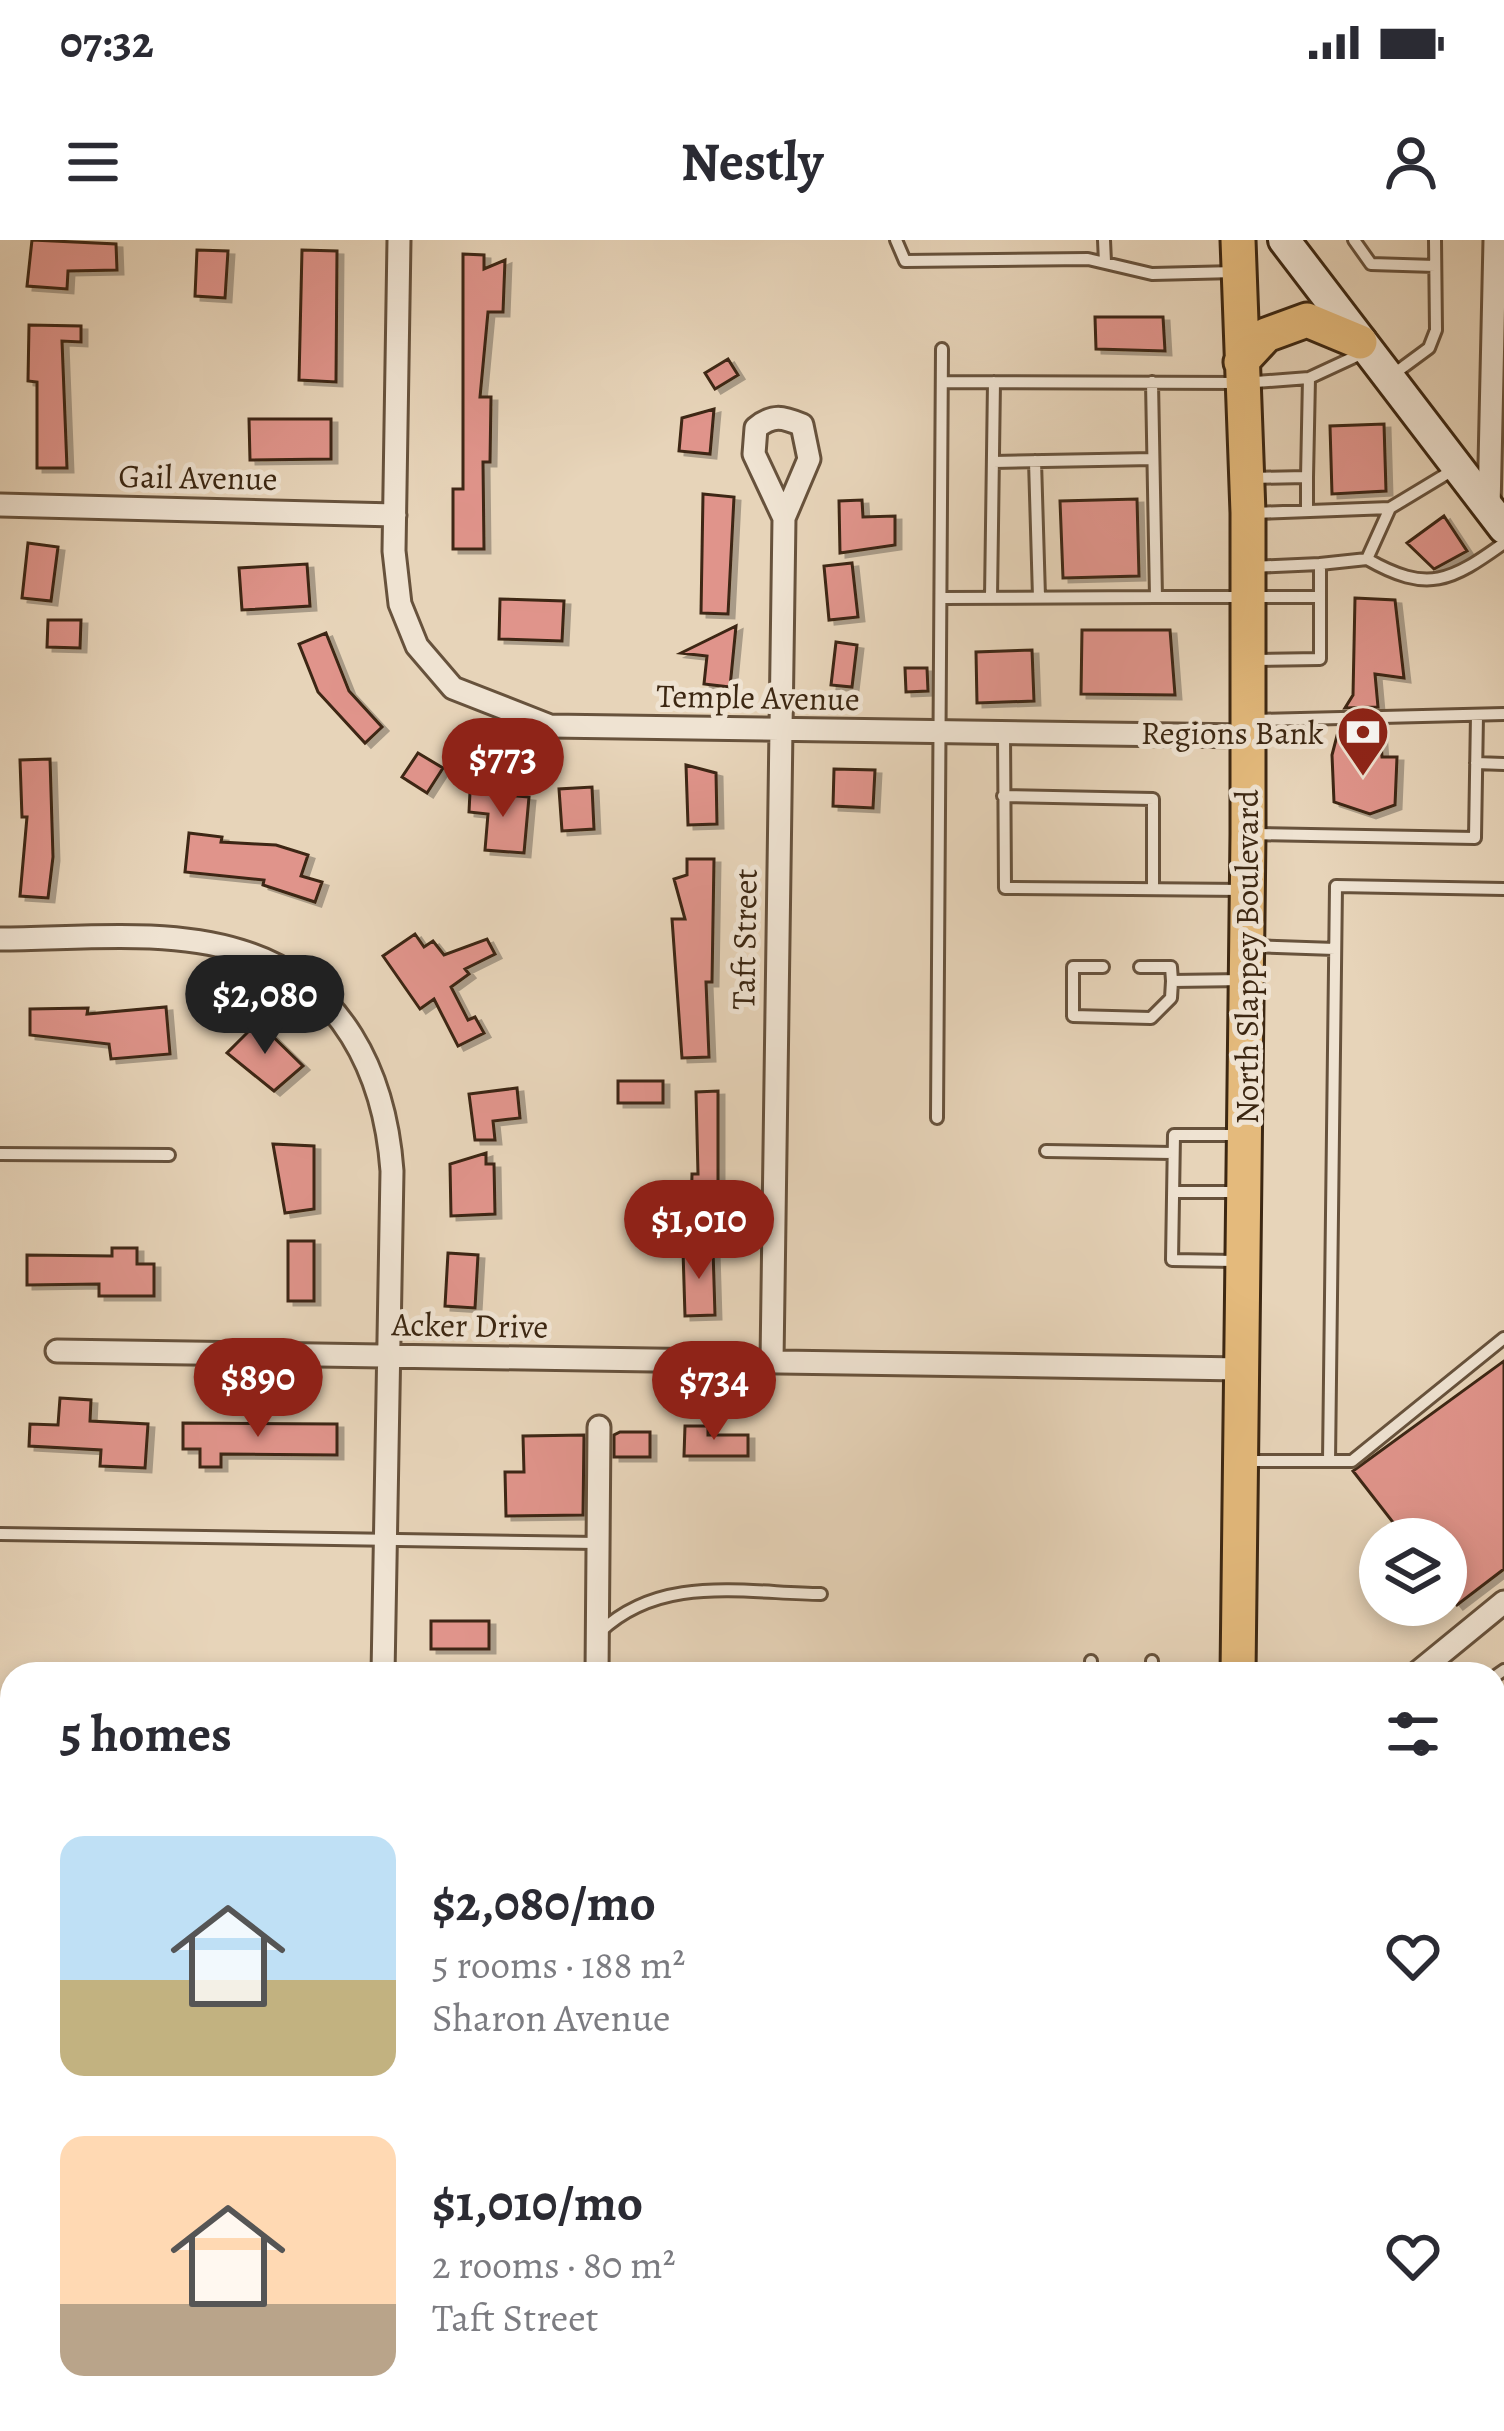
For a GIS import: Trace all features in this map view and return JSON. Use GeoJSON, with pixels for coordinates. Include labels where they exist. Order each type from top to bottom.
{"type":"FeatureCollection","features":[{"type":"Feature","properties":{"kind":"main road"},"geometry":{"type":"LineString","coordinates":[[1284,240],[1497,518]]}},
{"type":"Feature","properties":{"kind":"main road","name":"North Slappey Boulevard"},"geometry":{"type":"LineString","coordinates":[[1238,256],[1247,513],[1248,834],[1238,1662]]}},
{"type":"Feature","properties":{"kind":"main road"},"geometry":{"type":"LineString","coordinates":[[1241,373],[1267,335],[1307,320],[1364,346]]}},
{"type":"Feature","properties":{"kind":"street","name":"Temple Avenue"},"geometry":{"type":"LineString","coordinates":[[398,240],[395,515],[400,604],[406,625],[453,688],[550,726],[1004,733],[1247,728]]}},
{"type":"Feature","properties":{"kind":"street"},"geometry":{"type":"LineString","coordinates":[[1495,240],[1497,518]]}},
{"type":"Feature","properties":{"kind":"street","name":"Gail Avenue"},"geometry":{"type":"LineString","coordinates":[[0,505],[395,515]]}},
{"type":"Feature","properties":{"kind":"street","name":"Taft Street"},"geometry":{"type":"LineString","coordinates":[[772,1360],[784,518]]}},
{"type":"Feature","properties":{"kind":"street"},"geometry":{"type":"LineString","coordinates":[[0,938],[158,939],[240,951],[299,982],[323,1002],[364,1054],[388,1113],[383,1662]]}},
{"type":"Feature","properties":{"kind":"street","name":"Acker Drive"},"geometry":{"type":"LineString","coordinates":[[57,1351],[1242,1369]]}},
{"type":"Feature","properties":{"kind":"street"},"geometry":{"type":"LineString","coordinates":[[597,1662],[599,1427]]}},
{"type":"Feature","properties":{"kind":"street"},"geometry":{"type":"LineString","coordinates":[[1431,1662],[1504,1602]]}},
{"type":"Feature","properties":{"kind":"lane"},"geometry":{"type":"LineString","coordinates":[[896,240],[905,261],[1105,262],[1152,274],[1238,256]]}},
{"type":"Feature","properties":{"kind":"lane"},"geometry":{"type":"LineString","coordinates":[[1104,240],[1105,262]]}},
{"type":"Feature","properties":{"kind":"lane"},"geometry":{"type":"LineString","coordinates":[[1354,240],[1372,264],[1435,266]]}},
{"type":"Feature","properties":{"kind":"lane"},"geometry":{"type":"LineString","coordinates":[[1388,378],[1429,348],[1436,330],[1435,240]]}},
{"type":"Feature","properties":{"kind":"lane"},"geometry":{"type":"LineString","coordinates":[[942,382],[1152,382],[1241,373],[1310,378],[1364,346]]}},
{"type":"Feature","properties":{"kind":"lane"},"geometry":{"type":"LineString","coordinates":[[937,1118],[942,350]]}},
{"type":"Feature","properties":{"kind":"lane"},"geometry":{"type":"LineString","coordinates":[[1307,511],[1310,378]]}},
{"type":"Feature","properties":{"kind":"lane"},"geometry":{"type":"LineString","coordinates":[[992,598],[994,382]]}},
{"type":"Feature","properties":{"kind":"lane"},"geometry":{"type":"LineString","coordinates":[[1152,382],[1156,597]]}},
{"type":"Feature","properties":{"kind":"lane"},"geometry":{"type":"LineString","coordinates":[[993,461],[1153,460]]}},
{"type":"Feature","properties":{"kind":"lane"},"geometry":{"type":"LineString","coordinates":[[1035,461],[1039,598]]}},
{"type":"Feature","properties":{"kind":"lane"},"geometry":{"type":"LineString","coordinates":[[1247,513],[1390,508],[1457,467]]}},
{"type":"Feature","properties":{"kind":"lane"},"geometry":{"type":"LineString","coordinates":[[1246,478],[1307,476]]}},
{"type":"Feature","properties":{"kind":"lane"},"geometry":{"type":"LineString","coordinates":[[1367,559],[1390,508]]}},
{"type":"Feature","properties":{"kind":"lane"},"geometry":{"type":"LineString","coordinates":[[941,598],[1156,597],[1367,559],[1402,579],[1457,576],[1504,543]]}},
{"type":"Feature","properties":{"kind":"lane"},"geometry":{"type":"LineString","coordinates":[[1247,660],[1320,659],[1320,564]]}},
{"type":"Feature","properties":{"kind":"lane"},"geometry":{"type":"LineString","coordinates":[[1247,582],[1320,597]]}},
{"type":"Feature","properties":{"kind":"lane"},"geometry":{"type":"LineString","coordinates":[[1247,728],[1504,714]]}},
{"type":"Feature","properties":{"kind":"lane"},"geometry":{"type":"LineString","coordinates":[[1248,834],[1475,838],[1478,715]]}},
{"type":"Feature","properties":{"kind":"lane"},"geometry":{"type":"LineString","coordinates":[[1004,733],[1005,887],[1248,890]]}},
{"type":"Feature","properties":{"kind":"lane"},"geometry":{"type":"LineString","coordinates":[[1477,763],[1504,764]]}},
{"type":"Feature","properties":{"kind":"lane"},"geometry":{"type":"LineString","coordinates":[[1004,796],[1153,799],[1153,889]]}},
{"type":"Feature","properties":{"kind":"lane"},"geometry":{"type":"LineString","coordinates":[[1329,1461],[1336,886],[1504,889]]}},
{"type":"Feature","properties":{"kind":"lane"},"geometry":{"type":"LineString","coordinates":[[1172,981],[1335,949]]}},
{"type":"Feature","properties":{"kind":"lane"},"geometry":{"type":"LineString","coordinates":[[1102,967],[1073,967],[1073,1016],[1151,1018],[1172,998],[1172,967],[1141,967]]}},
{"type":"Feature","properties":{"kind":"lane"},"geometry":{"type":"LineString","coordinates":[[1244,1262],[1172,1260],[1174,1135],[1245,1135]]}},
{"type":"Feature","properties":{"kind":"lane"},"geometry":{"type":"LineString","coordinates":[[1046,1151],[1173,1153]]}},
{"type":"Feature","properties":{"kind":"lane"},"geometry":{"type":"LineString","coordinates":[[0,1154],[169,1155]]}},
{"type":"Feature","properties":{"kind":"lane"},"geometry":{"type":"LineString","coordinates":[[1173,1192],[1244,1192]]}},
{"type":"Feature","properties":{"kind":"lane"},"geometry":{"type":"LineString","coordinates":[[1241,1461],[1352,1461],[1504,1338]]}},
{"type":"Feature","properties":{"kind":"lane"},"geometry":{"type":"LineString","coordinates":[[0,1534],[385,1536],[598,1543]]}},
{"type":"Feature","properties":{"kind":"lane"},"geometry":{"type":"LineString","coordinates":[[597,1634],[631,1606],[660,1593],[821,1594]]}},
{"type":"Feature","properties":{"kind":"building"},"geometry":{"type":"Polygon","coordinates":[[[32,240],[116,244],[117,270],[68,271],[67,289],[27,286],[32,240]]]}},
{"type":"Feature","properties":{"kind":"building"},"geometry":{"type":"Polygon","coordinates":[[[197,250],[228,251],[225,298],[195,296],[197,250]]]}},
{"type":"Feature","properties":{"kind":"building"},"geometry":{"type":"Polygon","coordinates":[[[302,250],[337,251],[336,382],[299,380],[302,250]]]}},
{"type":"Feature","properties":{"kind":"building"},"geometry":{"type":"Polygon","coordinates":[[[463,254],[484,255],[484,269],[505,260],[503,312],[488,312],[480,397],[491,397],[490,462],[483,462],[484,549],[453,549],[453,489],[463,489],[463,254]]]}},
{"type":"Feature","properties":{"kind":"building"},"geometry":{"type":"Polygon","coordinates":[[[1095,317],[1163,317],[1165,351],[1096,349],[1095,317]]]}},
{"type":"Feature","properties":{"kind":"building"},"geometry":{"type":"Polygon","coordinates":[[[29,325],[81,326],[81,342],[62,341],[67,468],[37,468],[37,382],[28,381],[29,325]]]}},
{"type":"Feature","properties":{"kind":"building"},"geometry":{"type":"Polygon","coordinates":[[[728,359],[738,375],[715,389],[705,373],[728,359]]]}},
{"type":"Feature","properties":{"kind":"building"},"geometry":{"type":"Polygon","coordinates":[[[714,409],[710,454],[679,451],[682,418],[714,409]]]}},
{"type":"Feature","properties":{"kind":"building"},"geometry":{"type":"Polygon","coordinates":[[[249,419],[331,419],[331,459],[250,460],[249,419]]]}},
{"type":"Feature","properties":{"kind":"building"},"geometry":{"type":"Polygon","coordinates":[[[1384,424],[1386,491],[1332,494],[1330,426],[1384,424]]]}},
{"type":"Feature","properties":{"kind":"building"},"geometry":{"type":"Polygon","coordinates":[[[703,494],[734,497],[728,614],[701,613],[703,494]]]}},
{"type":"Feature","properties":{"kind":"building"},"geometry":{"type":"Polygon","coordinates":[[[1137,499],[1139,576],[1063,578],[1060,501],[1137,499]]]}},
{"type":"Feature","properties":{"kind":"building"},"geometry":{"type":"Polygon","coordinates":[[[862,500],[863,517],[895,516],[895,545],[840,553],[839,501],[862,500]]]}},
{"type":"Feature","properties":{"kind":"building"},"geometry":{"type":"Polygon","coordinates":[[[1444,516],[1467,551],[1434,569],[1407,543],[1444,516]]]}},
{"type":"Feature","properties":{"kind":"building"},"geometry":{"type":"Polygon","coordinates":[[[28,543],[58,547],[51,601],[22,598],[28,543]]]}},
{"type":"Feature","properties":{"kind":"building"},"geometry":{"type":"Polygon","coordinates":[[[852,563],[858,617],[829,620],[824,566],[852,563]]]}},
{"type":"Feature","properties":{"kind":"building"},"geometry":{"type":"Polygon","coordinates":[[[307,564],[310,606],[242,610],[239,568],[307,564]]]}},
{"type":"Feature","properties":{"kind":"building"},"geometry":{"type":"Polygon","coordinates":[[[1355,598],[1395,600],[1404,678],[1375,674],[1378,707],[1345,708],[1353,695],[1355,598]]]}},
{"type":"Feature","properties":{"kind":"building"},"geometry":{"type":"Polygon","coordinates":[[[500,599],[564,601],[562,641],[499,639],[500,599]]]}},
{"type":"Feature","properties":{"kind":"building"},"geometry":{"type":"Polygon","coordinates":[[[48,620],[81,620],[80,648],[47,647],[48,620]]]}},
{"type":"Feature","properties":{"kind":"building"},"geometry":{"type":"Polygon","coordinates":[[[736,626],[730,687],[704,684],[707,656],[681,653],[736,626]]]}},
{"type":"Feature","properties":{"kind":"building"},"geometry":{"type":"Polygon","coordinates":[[[1082,630],[1170,630],[1175,695],[1081,694],[1082,630]]]}},
{"type":"Feature","properties":{"kind":"building"},"geometry":{"type":"Polygon","coordinates":[[[326,633],[349,691],[382,727],[365,743],[318,692],[299,644],[326,633]]]}},
{"type":"Feature","properties":{"kind":"building"},"geometry":{"type":"Polygon","coordinates":[[[836,642],[857,645],[852,687],[831,685],[836,642]]]}},
{"type":"Feature","properties":{"kind":"building"},"geometry":{"type":"Polygon","coordinates":[[[1032,650],[1034,701],[977,703],[976,652],[1032,650]]]}},
{"type":"Feature","properties":{"kind":"building"},"geometry":{"type":"Polygon","coordinates":[[[905,668],[927,668],[928,691],[906,692],[905,668]]]}},
{"type":"Feature","properties":{"kind":"building"},"geometry":{"type":"Polygon","coordinates":[[[1380,727],[1382,757],[1397,757],[1395,805],[1370,814],[1334,802],[1332,755],[1339,728],[1380,727]]]}},
{"type":"Feature","properties":{"kind":"building"},"geometry":{"type":"Polygon","coordinates":[[[418,753],[443,768],[427,793],[402,777],[418,753]]]}},
{"type":"Feature","properties":{"kind":"building"},"geometry":{"type":"Polygon","coordinates":[[[50,759],[53,857],[48,898],[20,896],[27,817],[22,817],[20,760],[50,759]]]}},
{"type":"Feature","properties":{"kind":"building"},"geometry":{"type":"Polygon","coordinates":[[[686,765],[716,773],[717,824],[688,825],[686,765]]]}},
{"type":"Feature","properties":{"kind":"building"},"geometry":{"type":"Polygon","coordinates":[[[834,769],[875,770],[873,808],[833,806],[834,769]]]}},
{"type":"Feature","properties":{"kind":"building"},"geometry":{"type":"Polygon","coordinates":[[[592,787],[594,829],[562,831],[559,789],[592,787]]]}},
{"type":"Feature","properties":{"kind":"building"},"geometry":{"type":"Polygon","coordinates":[[[470,792],[529,797],[524,853],[485,850],[488,814],[469,812],[470,792]]]}},
{"type":"Feature","properties":{"kind":"building"},"geometry":{"type":"Polygon","coordinates":[[[189,833],[222,837],[221,842],[276,845],[308,855],[301,876],[322,882],[315,902],[263,885],[264,880],[185,872],[189,833]]]}},
{"type":"Feature","properties":{"kind":"building"},"geometry":{"type":"Polygon","coordinates":[[[687,859],[714,859],[712,982],[706,982],[709,1057],[682,1058],[672,919],[685,919],[674,879],[687,875],[687,859]]]}},
{"type":"Feature","properties":{"kind":"building"},"geometry":{"type":"Polygon","coordinates":[[[415,934],[424,947],[433,941],[444,955],[487,939],[495,954],[465,969],[469,974],[451,987],[468,1020],[475,1017],[484,1033],[458,1046],[434,999],[420,1009],[383,956],[415,934]]]}},
{"type":"Feature","properties":{"kind":"building"},"geometry":{"type":"Polygon","coordinates":[[[166,1007],[170,1054],[111,1059],[109,1044],[30,1035],[30,1009],[88,1008],[87,1014],[166,1007]]]}},
{"type":"Feature","properties":{"kind":"building"},"geometry":{"type":"Polygon","coordinates":[[[258,1022],[303,1066],[274,1091],[227,1053],[258,1022]]]}},
{"type":"Feature","properties":{"kind":"building"},"geometry":{"type":"Polygon","coordinates":[[[618,1081],[663,1081],[663,1103],[618,1103],[618,1081]]]}},
{"type":"Feature","properties":{"kind":"building"},"geometry":{"type":"Polygon","coordinates":[[[517,1088],[520,1118],[493,1121],[495,1140],[475,1140],[469,1094],[517,1088]]]}},
{"type":"Feature","properties":{"kind":"building"},"geometry":{"type":"Polygon","coordinates":[[[718,1091],[718,1218],[691,1218],[692,1174],[698,1174],[696,1092],[718,1091]]]}},
{"type":"Feature","properties":{"kind":"building"},"geometry":{"type":"Polygon","coordinates":[[[273,1144],[314,1146],[314,1209],[285,1213],[273,1144]]]}},
{"type":"Feature","properties":{"kind":"building"},"geometry":{"type":"Polygon","coordinates":[[[486,1153],[486,1164],[494,1164],[495,1214],[451,1216],[450,1164],[486,1153]]]}},
{"type":"Feature","properties":{"kind":"building"},"geometry":{"type":"Polygon","coordinates":[[[288,1241],[314,1241],[314,1301],[288,1301],[288,1241]]]}},
{"type":"Feature","properties":{"kind":"building"},"geometry":{"type":"Polygon","coordinates":[[[112,1248],[137,1248],[137,1264],[154,1264],[154,1296],[99,1296],[99,1284],[27,1285],[27,1255],[112,1256],[112,1248]]]}},
{"type":"Feature","properties":{"kind":"building"},"geometry":{"type":"Polygon","coordinates":[[[713,1249],[715,1315],[685,1316],[683,1250],[713,1249]]]}},
{"type":"Feature","properties":{"kind":"building"},"geometry":{"type":"Polygon","coordinates":[[[448,1253],[478,1255],[475,1308],[445,1306],[448,1253]]]}},
{"type":"Feature","properties":{"kind":"building"},"geometry":{"type":"Polygon","coordinates":[[[1504,1361],[1504,1569],[1467,1597],[1467,1518],[1390,1518],[1353,1471],[1504,1361]]]}},
{"type":"Feature","properties":{"kind":"building"},"geometry":{"type":"Polygon","coordinates":[[[60,1398],[91,1400],[90,1421],[148,1424],[145,1468],[100,1466],[101,1450],[29,1446],[30,1424],[58,1425],[60,1398]]]}},
{"type":"Feature","properties":{"kind":"building"},"geometry":{"type":"Polygon","coordinates":[[[183,1423],[337,1424],[337,1455],[221,1454],[221,1467],[200,1467],[200,1449],[183,1449],[183,1423]]]}},
{"type":"Feature","properties":{"kind":"building"},"geometry":{"type":"Polygon","coordinates":[[[685,1426],[708,1426],[708,1435],[748,1435],[748,1456],[684,1456],[685,1426]]]}},
{"type":"Feature","properties":{"kind":"building"},"geometry":{"type":"Polygon","coordinates":[[[650,1432],[650,1457],[614,1457],[614,1435],[650,1432]]]}},
{"type":"Feature","properties":{"kind":"building"},"geometry":{"type":"Polygon","coordinates":[[[584,1435],[583,1515],[506,1516],[505,1472],[524,1472],[523,1436],[584,1435]]]}},
{"type":"Feature","properties":{"kind":"building"},"geometry":{"type":"Polygon","coordinates":[[[431,1621],[489,1621],[489,1649],[431,1649],[431,1621]]]}},
{"type":"Feature","properties":{"kind":"place","name":"Regions Bank"},"geometry":{"type":"Point","coordinates":[1363,778]}}]}
